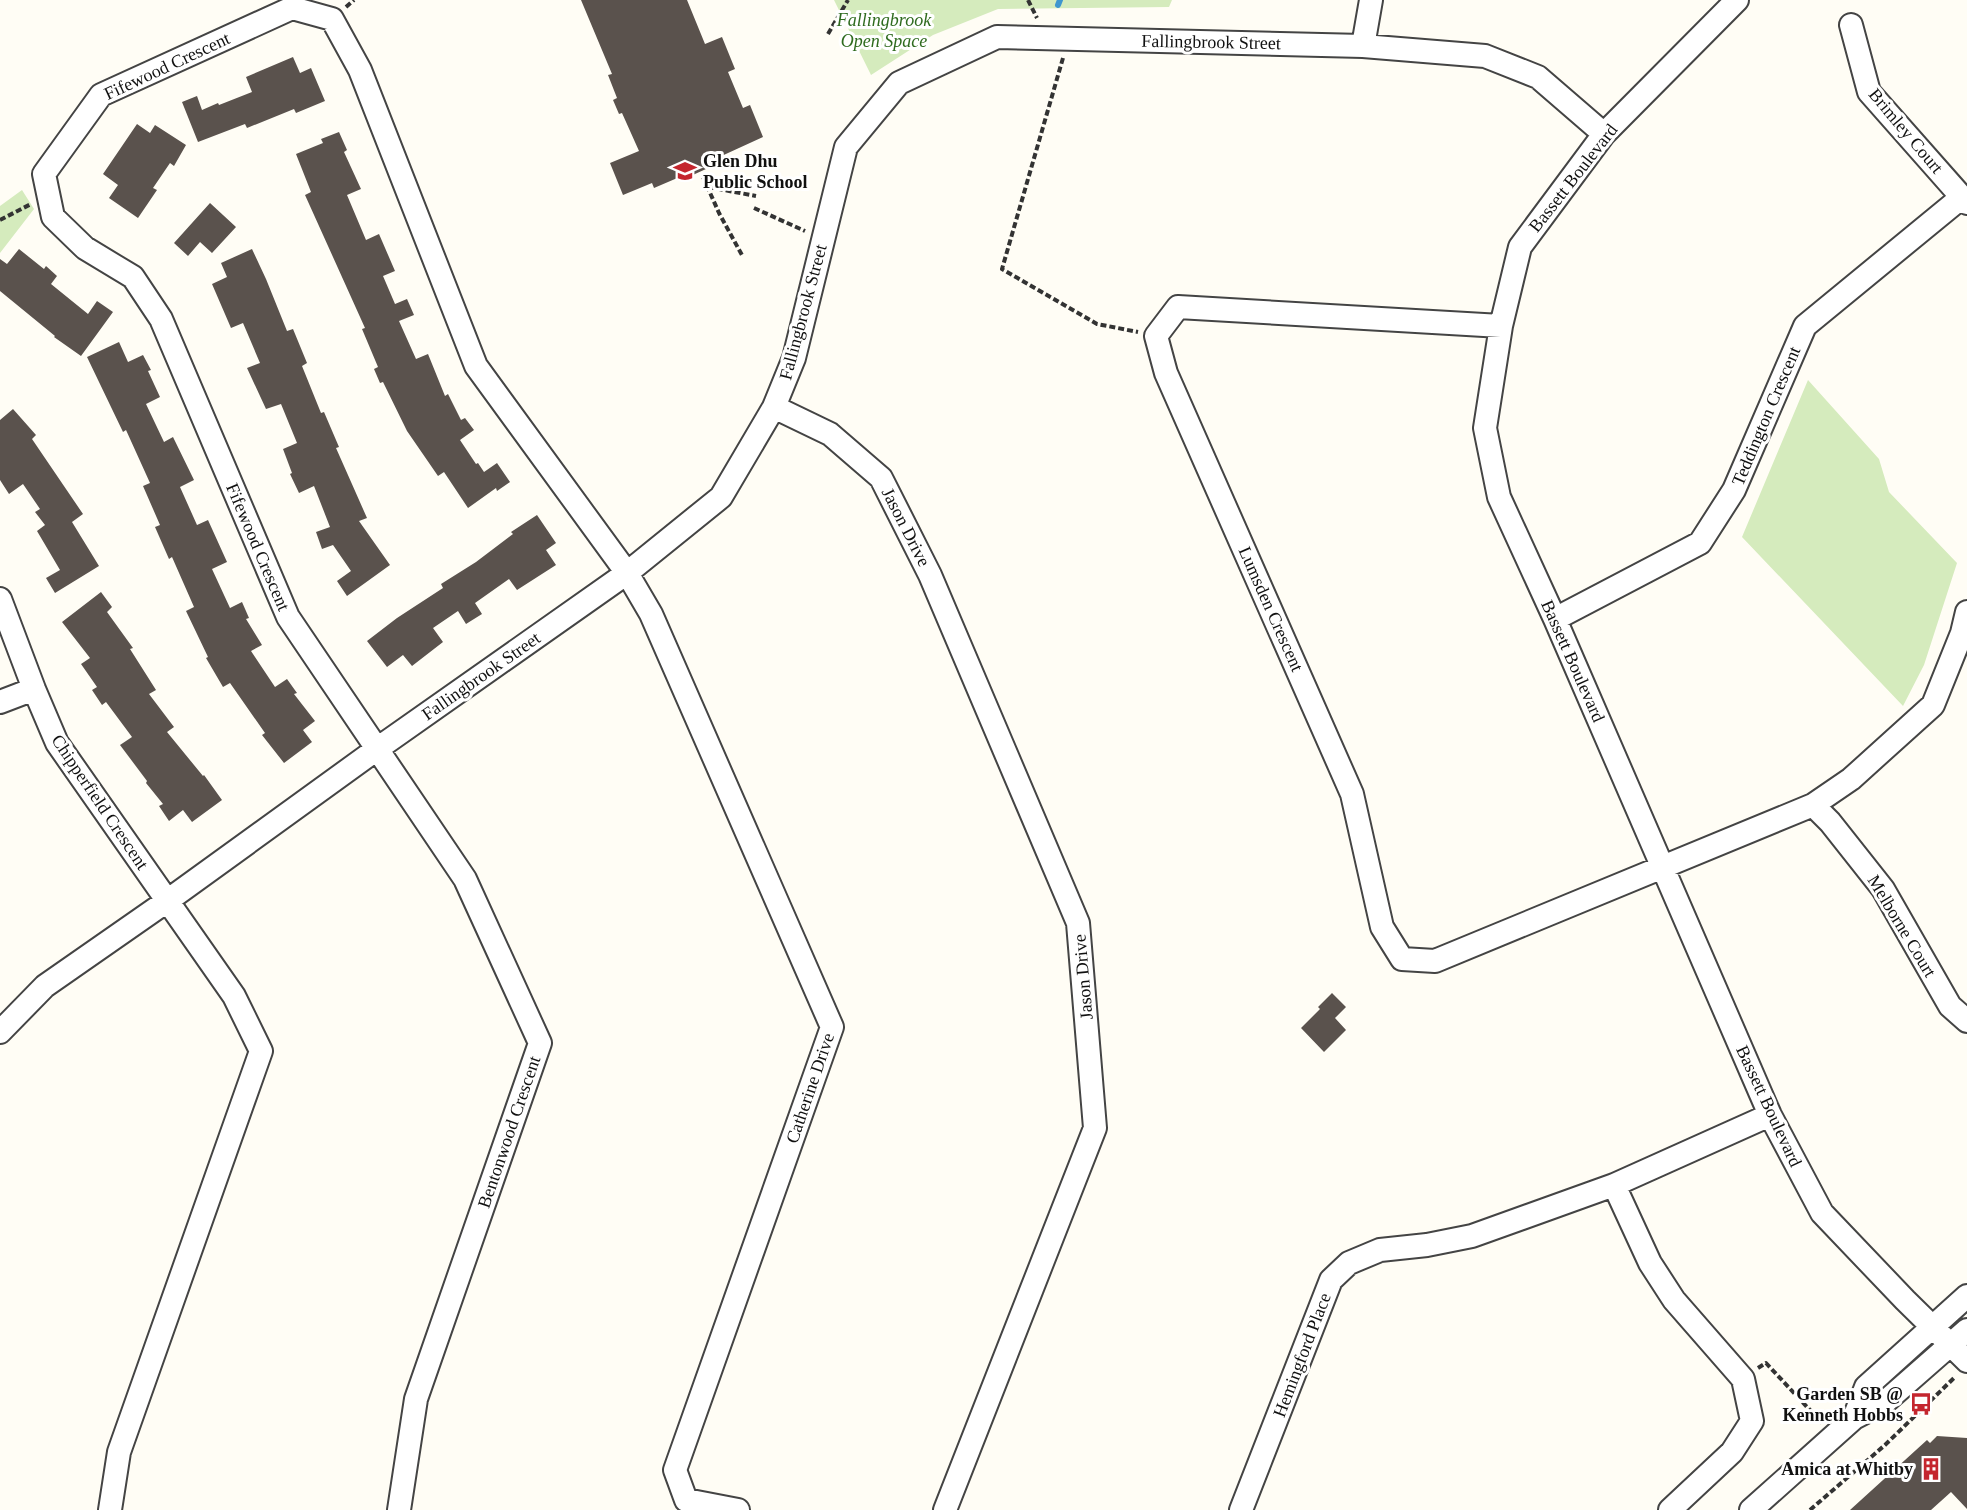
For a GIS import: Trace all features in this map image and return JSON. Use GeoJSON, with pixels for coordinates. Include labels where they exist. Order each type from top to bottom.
{"type":"FeatureCollection","features":[{"type":"Feature","properties":{"kind":"street"},"geometry":{"type":"LineString","coordinates":[[1363,46],[1371,0]]}},
{"type":"Feature","properties":{"kind":"street","name":"Bassett Boulevard"},"geometry":{"type":"LineString","coordinates":[[1737,0],[1604,134],[1520,247],[1501,326],[1485,428],[1499,497],[1556,619],[1770,1115],[1822,1213],[1933,1327],[1959,1337],[1964,1366]]}},
{"type":"Feature","properties":{"kind":"street","name":"Fifewood Crescent"},"geometry":{"type":"LineString","coordinates":[[377,749],[288,616],[161,319],[133,277],[85,248],[53,217],[44,174],[101,95],[292,8],[332,19],[360,70],[477,366],[627,573]]}},
{"type":"Feature","properties":{"kind":"street","name":"Brimley Court"},"geometry":{"type":"LineString","coordinates":[[1851,25],[1869,92],[1965,200]]}},
{"type":"Feature","properties":{"kind":"street","name":"Fallingbrook Street"},"geometry":{"type":"LineString","coordinates":[[0,1032],[45,986],[627,573],[721,497],[774,407],[794,358],[846,147],[899,83],[997,37],[1363,46],[1485,56],[1538,77],[1604,134]]}},
{"type":"Feature","properties":{"kind":"street","name":"Teddington Crescent"},"geometry":{"type":"LineString","coordinates":[[1556,619],[1700,543],[1734,490],[1805,326],[1965,200]]}},
{"type":"Feature","properties":{"kind":"street"},"geometry":{"type":"LineString","coordinates":[[1156,336],[1178,308],[1501,326]]}},
{"type":"Feature","properties":{"kind":"street","name":"Lumsden Crescent"},"geometry":{"type":"LineString","coordinates":[[1156,336],[1166,373],[1352,794],[1382,927],[1402,959],[1435,961],[1664,867]]}},
{"type":"Feature","properties":{"kind":"street","name":"Jason Drive"},"geometry":{"type":"LineString","coordinates":[[774,407],[830,434],[881,478],[930,575],[1078,923],[1095,1128],[945,1510]]}},
{"type":"Feature","properties":{"kind":"street","name":"Catherine Drive"},"geometry":{"type":"LineString","coordinates":[[627,573],[651,614],[832,1027],[675,1470],[686,1500],[738,1510]]}},
{"type":"Feature","properties":{"kind":"street","name":"Chipperfield Crescent"},"geometry":{"type":"LineString","coordinates":[[0,599],[57,743],[167,901]]}},
{"type":"Feature","properties":{"kind":"street"},"geometry":{"type":"LineString","coordinates":[[1664,867],[1813,805],[1851,779],[1933,705],[1957,668],[1967,612]]}},
{"type":"Feature","properties":{"kind":"street"},"geometry":{"type":"LineString","coordinates":[[0,702],[34,689]]}},
{"type":"Feature","properties":{"kind":"street","name":"Bentonwood Crescent"},"geometry":{"type":"LineString","coordinates":[[377,749],[465,879],[540,1043],[416,1399],[399,1510]]}},
{"type":"Feature","properties":{"kind":"street","name":"Melborne Court"},"geometry":{"type":"LineString","coordinates":[[1813,805],[1830,822],[1883,889],[1950,1006],[1967,1021]]}},
{"type":"Feature","properties":{"kind":"street"},"geometry":{"type":"LineString","coordinates":[[110,1510],[119,1452],[261,1050],[234,996],[167,901]]}},
{"type":"Feature","properties":{"kind":"street","name":"Hemingford Place"},"geometry":{"type":"LineString","coordinates":[[1241,1510],[1331,1280],[1349,1263],[1380,1251],[1472,1236],[1614,1185],[1770,1115]]}},
{"type":"Feature","properties":{"kind":"street"},"geometry":{"type":"LineString","coordinates":[[1614,1185],[1650,1263],[1674,1300],[1743,1378],[1752,1421],[1732,1452],[1670,1510]]}},
{"type":"Feature","properties":{"kind":"street"},"geometry":{"type":"LineString","coordinates":[[1854,1418],[1866,1387],[1967,1296]]}},
{"type":"Feature","properties":{"kind":"street"},"geometry":{"type":"LineString","coordinates":[[1751,1510],[1854,1418],[1885,1402],[1959,1337]]}},
{"type":"Feature","properties":{"kind":"path"},"geometry":{"type":"LineString","coordinates":[[828,34],[848,0]]}},
{"type":"Feature","properties":{"kind":"path"},"geometry":{"type":"LineString","coordinates":[[1068,39],[1002,269],[1096,324],[1156,336]]}},
{"type":"Feature","properties":{"kind":"path"},"geometry":{"type":"LineString","coordinates":[[703,177],[743,257]]}},
{"type":"Feature","properties":{"kind":"path"},"geometry":{"type":"LineString","coordinates":[[707,187],[756,196]]}},
{"type":"Feature","properties":{"kind":"path"},"geometry":{"type":"LineString","coordinates":[[0,219],[48,195]]}},
{"type":"Feature","properties":{"kind":"path"},"geometry":{"type":"LineString","coordinates":[[754,208],[823,240]]}},
{"type":"Feature","properties":{"kind":"path"},"geometry":{"type":"LineString","coordinates":[[1743,1378],[1766,1363],[1834,1436]]}},
{"type":"Feature","properties":{"kind":"path"},"geometry":{"type":"LineString","coordinates":[[1810,1510],[1885,1445],[1964,1366]]}},
{"type":"Feature","properties":{"kind":"green space","name":"Fallingbrook Open Space"},"geometry":{"type":"Polygon","coordinates":[[[834,0],[1172,0],[1169,7],[998,9],[933,35],[871,75],[834,0]]]}},
{"type":"Feature","properties":{"kind":"green space"},"geometry":{"type":"Polygon","coordinates":[[[22,190],[34,209],[0,253],[0,206],[22,190]]]}},
{"type":"Feature","properties":{"kind":"green space"},"geometry":{"type":"Polygon","coordinates":[[[1808,380],[1879,459],[1889,492],[1957,563],[1924,665],[1903,706],[1742,537],[1808,380]]]}},
{"type":"Feature","properties":{"kind":"building"},"geometry":{"type":"Polygon","coordinates":[[[581,0],[687,0],[705,44],[722,37],[735,69],[728,72],[743,108],[750,105],[763,137],[704,164],[706,169],[684,179],[682,176],[654,188],[652,183],[623,195],[610,163],[639,151],[622,113],[619,114],[613,100],[617,98],[608,75],[612,74],[581,0]]]}},
{"type":"Feature","properties":{"kind":"building"},"geometry":{"type":"Polygon","coordinates":[[[293,57],[300,73],[311,68],[325,101],[296,113],[294,109],[247,128],[245,124],[198,142],[182,102],[197,96],[202,110],[252,92],[246,77],[293,57]]]}},
{"type":"Feature","properties":{"kind":"building"},"geometry":{"type":"Polygon","coordinates":[[[137,124],[150,133],[155,125],[186,145],[174,166],[170,163],[153,188],[157,190],[138,218],[109,198],[118,185],[103,174],[137,124]]]}},
{"type":"Feature","properties":{"kind":"building"},"geometry":{"type":"Polygon","coordinates":[[[339,132],[347,150],[344,152],[361,189],[347,195],[366,240],[379,234],[395,271],[383,276],[395,304],[407,299],[414,315],[399,321],[416,359],[428,354],[445,396],[448,394],[461,420],[465,418],[474,430],[460,440],[476,464],[478,463],[484,472],[497,463],[510,482],[497,491],[496,488],[468,508],[444,472],[438,476],[407,431],[383,382],[380,383],[374,369],[378,367],[362,329],[365,328],[305,195],[311,192],[296,154],[323,143],[321,139],[339,132]]]}},
{"type":"Feature","properties":{"kind":"building"},"geometry":{"type":"Polygon","coordinates":[[[210,203],[236,227],[212,253],[200,242],[188,256],[174,243],[210,203]]]}},
{"type":"Feature","properties":{"kind":"building"},"geometry":{"type":"Polygon","coordinates":[[[19,249],[44,269],[46,266],[57,276],[51,284],[88,314],[97,301],[113,312],[81,356],[54,337],[0,291],[0,259],[7,264],[19,249]]]}},
{"type":"Feature","properties":{"kind":"building"},"geometry":{"type":"Polygon","coordinates":[[[252,249],[287,331],[293,329],[307,363],[302,366],[321,413],[324,412],[339,447],[336,448],[367,518],[359,521],[390,565],[347,596],[337,581],[351,571],[333,545],[322,549],[316,532],[330,527],[314,486],[299,493],[290,474],[292,473],[283,449],[297,443],[281,404],[266,409],[247,368],[260,363],[243,323],[231,328],[212,284],[227,277],[221,263],[252,249]]]}},
{"type":"Feature","properties":{"kind":"building"},"geometry":{"type":"Polygon","coordinates":[[[119,342],[128,362],[143,355],[151,370],[148,371],[160,397],[146,404],[164,442],[173,437],[194,480],[180,487],[197,525],[208,520],[227,562],[212,569],[230,608],[242,602],[249,618],[246,619],[262,645],[251,651],[275,687],[287,679],[297,693],[294,694],[315,721],[303,730],[312,742],[284,763],[262,735],[265,733],[230,683],[223,687],[206,658],[208,657],[186,611],[194,607],[172,557],[169,559],[155,527],[160,525],[143,486],[150,483],[126,430],[123,432],[87,357],[119,342]]]}},
{"type":"Feature","properties":{"kind":"building"},"geometry":{"type":"Polygon","coordinates":[[[13,409],[36,435],[32,439],[83,514],[72,522],[99,566],[55,593],[46,578],[60,570],[37,531],[45,525],[35,512],[40,509],[23,484],[9,494],[0,480],[0,420],[13,409]]]}},
{"type":"Feature","properties":{"kind":"building"},"geometry":{"type":"Polygon","coordinates":[[[537,515],[556,543],[546,550],[556,565],[517,590],[509,579],[475,603],[482,614],[466,624],[458,611],[433,628],[443,642],[412,666],[403,655],[387,667],[367,641],[443,588],[441,584],[476,562],[513,534],[511,532],[537,515]]]}},
{"type":"Feature","properties":{"kind":"building"},"geometry":{"type":"Polygon","coordinates":[[[101,592],[112,607],[107,612],[133,648],[130,649],[156,690],[149,694],[174,727],[167,732],[222,800],[192,822],[183,810],[169,821],[159,806],[163,804],[120,745],[132,737],[106,702],[102,705],[92,690],[97,687],[81,664],[90,658],[62,622],[101,592]]]}},
{"type":"Feature","properties":{"kind":"building"},"geometry":{"type":"Polygon","coordinates":[[[1332,993],[1346,1007],[1335,1018],[1346,1030],[1324,1052],[1301,1028],[1332,993]]]}},
{"type":"Feature","properties":{"kind":"building","name":"Amica at Whitby"},"geometry":{"type":"Polygon","coordinates":[[[1937,1436],[1967,1438],[1967,1509],[1951,1492],[1931,1510],[1850,1510],[1927,1440],[1930,1443],[1937,1436]]]}},
{"type":"Feature","properties":{"kind":"waterway"},"geometry":{"type":"LineString","coordinates":[[1058,5],[1060,0]]}},
{"type":"Feature","properties":{"kind":"place","name":"Glen Dhu Public School"},"geometry":{"type":"Point","coordinates":[685,171]}},
{"type":"Feature","properties":{"kind":"place","name":"Garden SB @ Kenneth Hobbs"},"geometry":{"type":"Point","coordinates":[1921,1404]}},
{"type":"Feature","properties":{"kind":"place","name":"Amica at Whitby"},"geometry":{"type":"Point","coordinates":[1931,1469]}}]}
